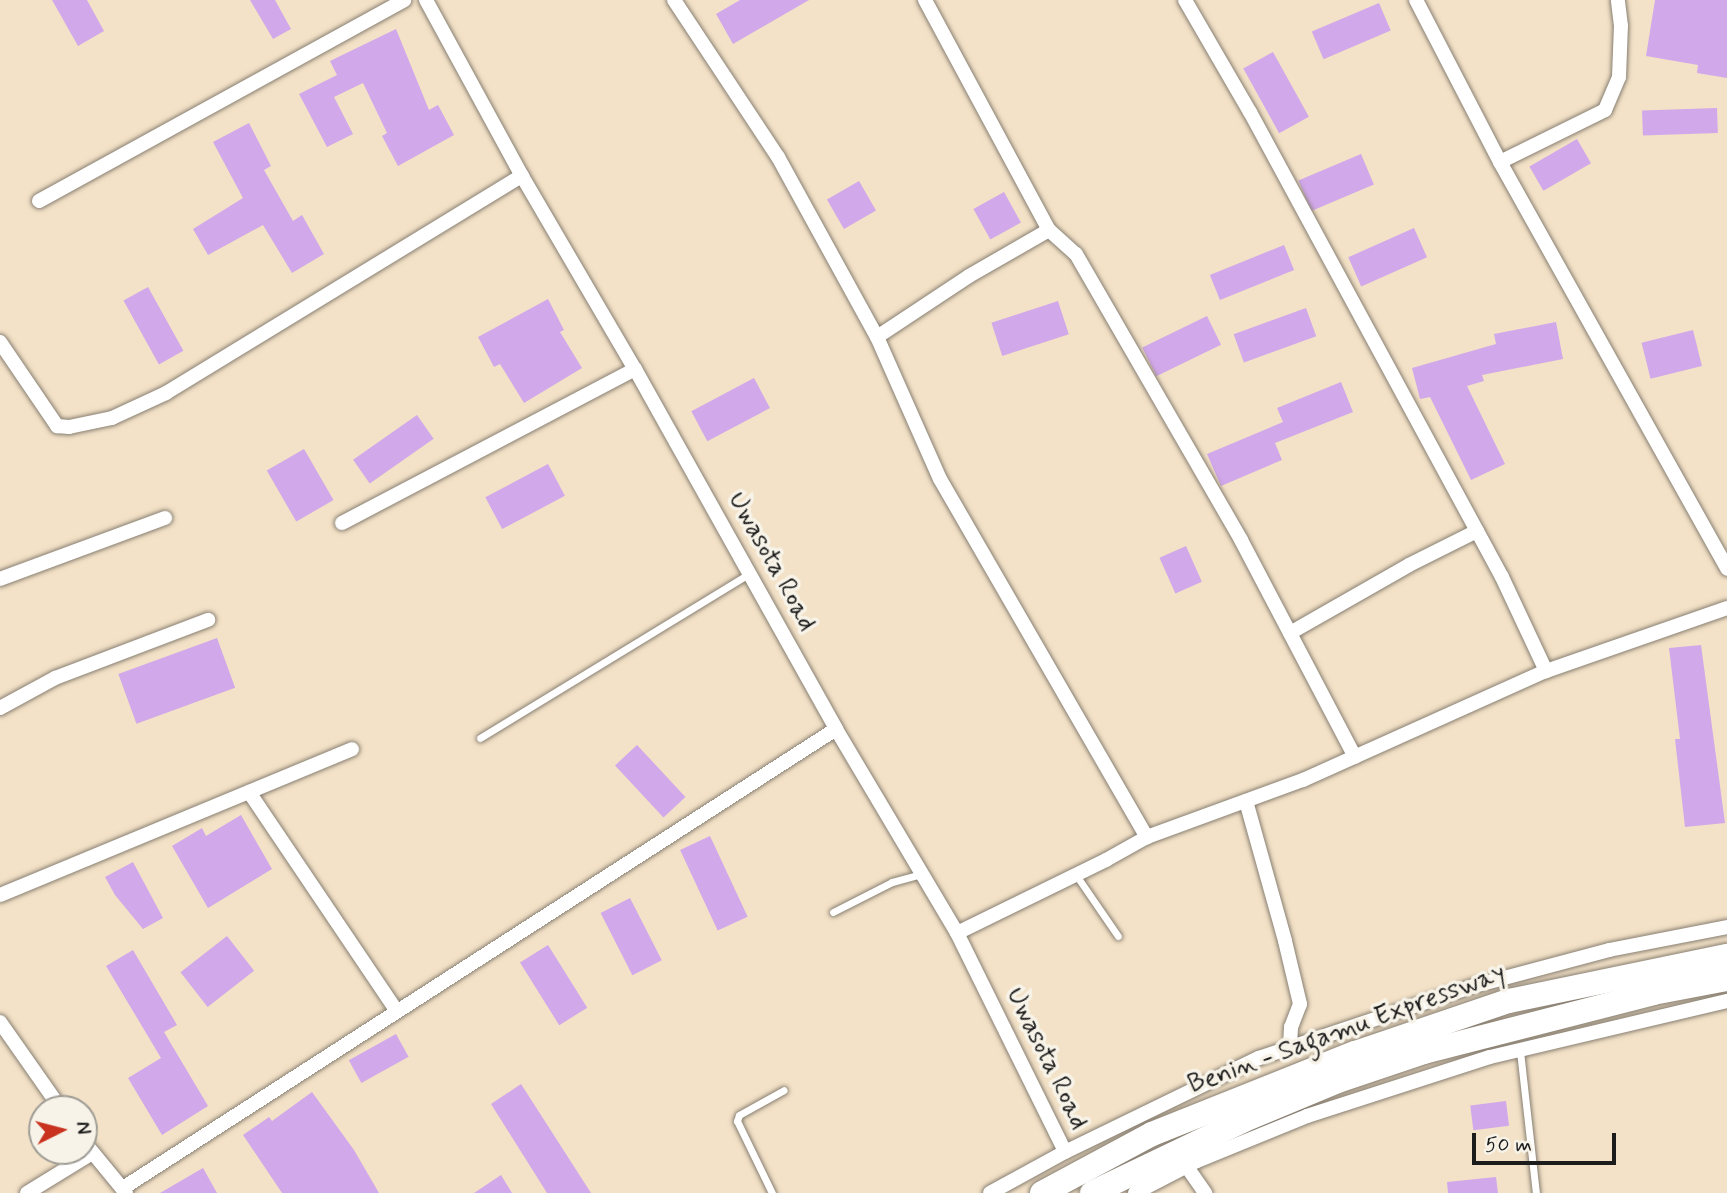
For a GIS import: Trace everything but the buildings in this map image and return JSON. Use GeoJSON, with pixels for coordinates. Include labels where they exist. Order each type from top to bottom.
{"type":"FeatureCollection","features":[{"type":"Feature","properties":{"kind":"highway","name":"Benin - Sagamu Expressway"},"geometry":{"type":"LineString","coordinates":[[1042,1193],[1152,1134],[1355,1053],[1509,1001],[1727,956]]}},
{"type":"Feature","properties":{"kind":"highway"},"geometry":{"type":"LineString","coordinates":[[1093,1193],[1242,1121],[1338,1081],[1399,1060],[1544,1020],[1727,979]]}},
{"type":"Feature","properties":{"kind":"street"},"geometry":{"type":"LineString","coordinates":[[39,201],[404,0]]}},
{"type":"Feature","properties":{"kind":"street","name":"Uwasota Road"},"geometry":{"type":"LineString","coordinates":[[426,0],[522,176],[635,369],[836,729],[957,933],[1065,1152]]}},
{"type":"Feature","properties":{"kind":"street"},"geometry":{"type":"LineString","coordinates":[[674,0],[778,157],[877,337],[940,479],[1147,837]]}},
{"type":"Feature","properties":{"kind":"street"},"geometry":{"type":"LineString","coordinates":[[925,0],[1049,230],[1076,254],[1241,540],[1354,757]]}},
{"type":"Feature","properties":{"kind":"street"},"geometry":{"type":"LineString","coordinates":[[1185,0],[1250,112],[1477,531],[1546,671]]}},
{"type":"Feature","properties":{"kind":"street"},"geometry":{"type":"LineString","coordinates":[[1416,0],[1500,162],[1727,569]]}},
{"type":"Feature","properties":{"kind":"street"},"geometry":{"type":"LineString","coordinates":[[1500,162],[1605,110],[1619,77],[1621,26],[1618,0]]}},
{"type":"Feature","properties":{"kind":"street"},"geometry":{"type":"LineString","coordinates":[[0,342],[57,426],[69,427],[112,418],[166,393],[522,176]]}},
{"type":"Feature","properties":{"kind":"street"},"geometry":{"type":"LineString","coordinates":[[877,337],[969,276],[1049,230]]}},
{"type":"Feature","properties":{"kind":"street"},"geometry":{"type":"LineString","coordinates":[[342,523],[635,369]]}},
{"type":"Feature","properties":{"kind":"street"},"geometry":{"type":"LineString","coordinates":[[0,579],[165,517]]}},
{"type":"Feature","properties":{"kind":"street"},"geometry":{"type":"LineString","coordinates":[[1290,633],[1409,565],[1477,531]]}},
{"type":"Feature","properties":{"kind":"street"},"geometry":{"type":"LineString","coordinates":[[957,933],[1147,837],[1354,757],[1546,671],[1727,608]]}},
{"type":"Feature","properties":{"kind":"street"},"geometry":{"type":"LineString","coordinates":[[0,708],[55,678],[208,620]]}},
{"type":"Feature","properties":{"kind":"street"},"geometry":{"type":"LineString","coordinates":[[98,1160],[124,1191],[396,1010],[836,729]]}},
{"type":"Feature","properties":{"kind":"street"},"geometry":{"type":"LineString","coordinates":[[0,895],[352,749]]}},
{"type":"Feature","properties":{"kind":"street"},"geometry":{"type":"LineString","coordinates":[[249,792],[396,1010]]}},
{"type":"Feature","properties":{"kind":"street"},"geometry":{"type":"LineString","coordinates":[[1245,801],[1300,1004],[1291,1027],[1290,1047]]}},
{"type":"Feature","properties":{"kind":"street"},"geometry":{"type":"LineString","coordinates":[[990,1193],[1065,1152],[1259,1058],[1474,986],[1609,950],[1727,927]]}},
{"type":"Feature","properties":{"kind":"street"},"geometry":{"type":"LineString","coordinates":[[1135,1193],[1187,1167],[1307,1116],[1520,1050],[1727,1001]]}},
{"type":"Feature","properties":{"kind":"street"},"geometry":{"type":"LineString","coordinates":[[0,1022],[51,1095]]}},
{"type":"Feature","properties":{"kind":"street"},"geometry":{"type":"LineString","coordinates":[[27,1193],[65,1165]]}},
{"type":"Feature","properties":{"kind":"street"},"geometry":{"type":"LineString","coordinates":[[1187,1167],[1205,1193]]}},
{"type":"Feature","properties":{"kind":"lane"},"geometry":{"type":"LineString","coordinates":[[480,738],[749,574]]}},
{"type":"Feature","properties":{"kind":"lane"},"geometry":{"type":"LineString","coordinates":[[833,912],[892,882],[922,873]]}},
{"type":"Feature","properties":{"kind":"lane"},"geometry":{"type":"LineString","coordinates":[[1076,875],[1118,936]]}},
{"type":"Feature","properties":{"kind":"lane"},"geometry":{"type":"LineString","coordinates":[[1520,1050],[1536,1193]]}},
{"type":"Feature","properties":{"kind":"lane"},"geometry":{"type":"LineString","coordinates":[[772,1193],[737,1121],[739,1115],[784,1090]]}}]}
